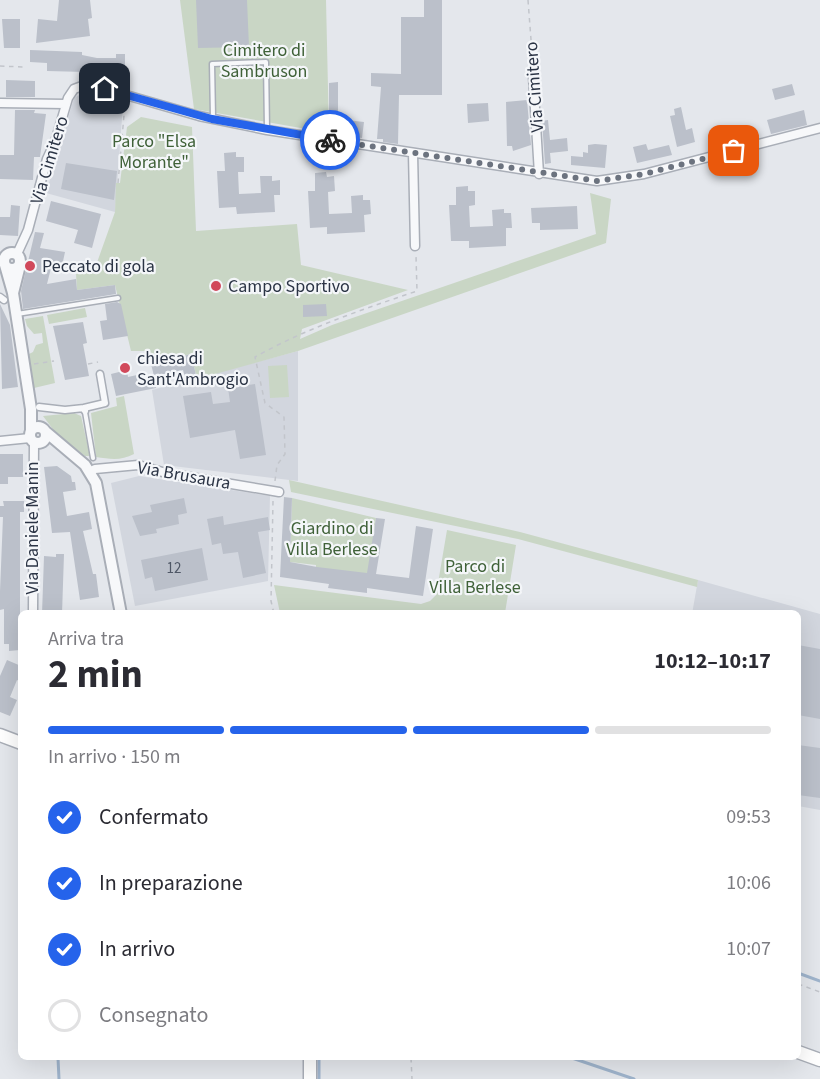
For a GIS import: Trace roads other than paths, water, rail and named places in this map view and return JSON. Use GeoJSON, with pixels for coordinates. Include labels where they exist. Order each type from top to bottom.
{"type":"FeatureCollection","features":[{"type":"Feature","properties":{"kind":"main road"},"geometry":{"type":"LineString","coordinates":[[0,735],[18,742]]}},
{"type":"Feature","properties":{"kind":"main road"},"geometry":{"type":"LineString","coordinates":[[801,1053],[820,1060]]}},
{"type":"Feature","properties":{"kind":"main road"},"geometry":{"type":"LineString","coordinates":[[310,1060],[310,1079]]}},
{"type":"Feature","properties":{"kind":"street","name":"Via Cimitero"},"geometry":{"type":"LineString","coordinates":[[533,76],[539,174]]}},
{"type":"Feature","properties":{"kind":"street","name":"Via Cimitero"},"geometry":{"type":"LineString","coordinates":[[18,259],[28,230],[46,159],[55,142],[65,104],[73,90],[88,86],[212,119],[267,130],[539,174],[597,181],[614,180],[820,128]]}},
{"type":"Feature","properties":{"kind":"street"},"geometry":{"type":"LineString","coordinates":[[0,103],[65,104]]}},
{"type":"Feature","properties":{"kind":"street"},"geometry":{"type":"LineString","coordinates":[[413,153],[416,246]]}},
{"type":"Feature","properties":{"kind":"street"},"geometry":{"type":"LineString","coordinates":[[3,258],[13,269],[18,259]]}},
{"type":"Feature","properties":{"kind":"street"},"geometry":{"type":"LineString","coordinates":[[3,258],[6,297],[16,314],[35,408],[37,436]]}},
{"type":"Feature","properties":{"kind":"street"},"geometry":{"type":"LineString","coordinates":[[6,297],[18,259]]}},
{"type":"Feature","properties":{"kind":"street"},"geometry":{"type":"LineString","coordinates":[[35,408],[85,410],[105,403],[100,374]]}},
{"type":"Feature","properties":{"kind":"street"},"geometry":{"type":"LineString","coordinates":[[0,441],[37,436],[68,452],[90,472],[99,495],[120,610]]}},
{"type":"Feature","properties":{"kind":"street","name":"Via Daniele Manin"},"geometry":{"type":"LineString","coordinates":[[33,610],[32,448],[37,436]]}},
{"type":"Feature","properties":{"kind":"street","name":"Via Brusaura"},"geometry":{"type":"LineString","coordinates":[[90,472],[95,469],[138,465],[166,473],[277,491]]}},
{"type":"Feature","properties":{"kind":"lane"},"geometry":{"type":"LineString","coordinates":[[212,119],[212,64],[266,62],[267,130]]}},
{"type":"Feature","properties":{"kind":"lane"},"geometry":{"type":"LineString","coordinates":[[16,314],[118,298]]}},
{"type":"Feature","properties":{"kind":"lane"},"geometry":{"type":"LineString","coordinates":[[85,410],[93,458]]}},
{"type":"Feature","properties":{"kind":"waterway"},"geometry":{"type":"LineString","coordinates":[[801,974],[820,981]]}},
{"type":"Feature","properties":{"kind":"waterway"},"geometry":{"type":"LineString","coordinates":[[58,1060],[59,1079]]}},
{"type":"Feature","properties":{"kind":"waterway"},"geometry":{"type":"LineString","coordinates":[[319,1060],[319,1079]]}},
{"type":"Feature","properties":{"kind":"waterway"},"geometry":{"type":"LineString","coordinates":[[578,1060],[634,1079]]}},
{"type":"Feature","properties":{"kind":"place","name":"Peccato di gola"},"geometry":{"type":"Point","coordinates":[30,266]}},
{"type":"Feature","properties":{"kind":"place","name":"Campo Sportivo"},"geometry":{"type":"Point","coordinates":[216,286]}},
{"type":"Feature","properties":{"kind":"place","name":"chiesa di Sant'Ambrogio"},"geometry":{"type":"Point","coordinates":[125,368]}},
{"type":"Feature","properties":{"kind":"park label","name":"Cimitero di Sambruson"},"geometry":{"type":"Point","coordinates":[264,60]}},
{"type":"Feature","properties":{"kind":"park label","name":"Parco \"Elsa Morante\""},"geometry":{"type":"Point","coordinates":[154,151]}},
{"type":"Feature","properties":{"kind":"park label","name":"Giardino di Villa Berlese"},"geometry":{"type":"Point","coordinates":[332,538]}},
{"type":"Feature","properties":{"kind":"park label","name":"Parco di Villa Berlese"},"geometry":{"type":"Point","coordinates":[475,576]}}]}
